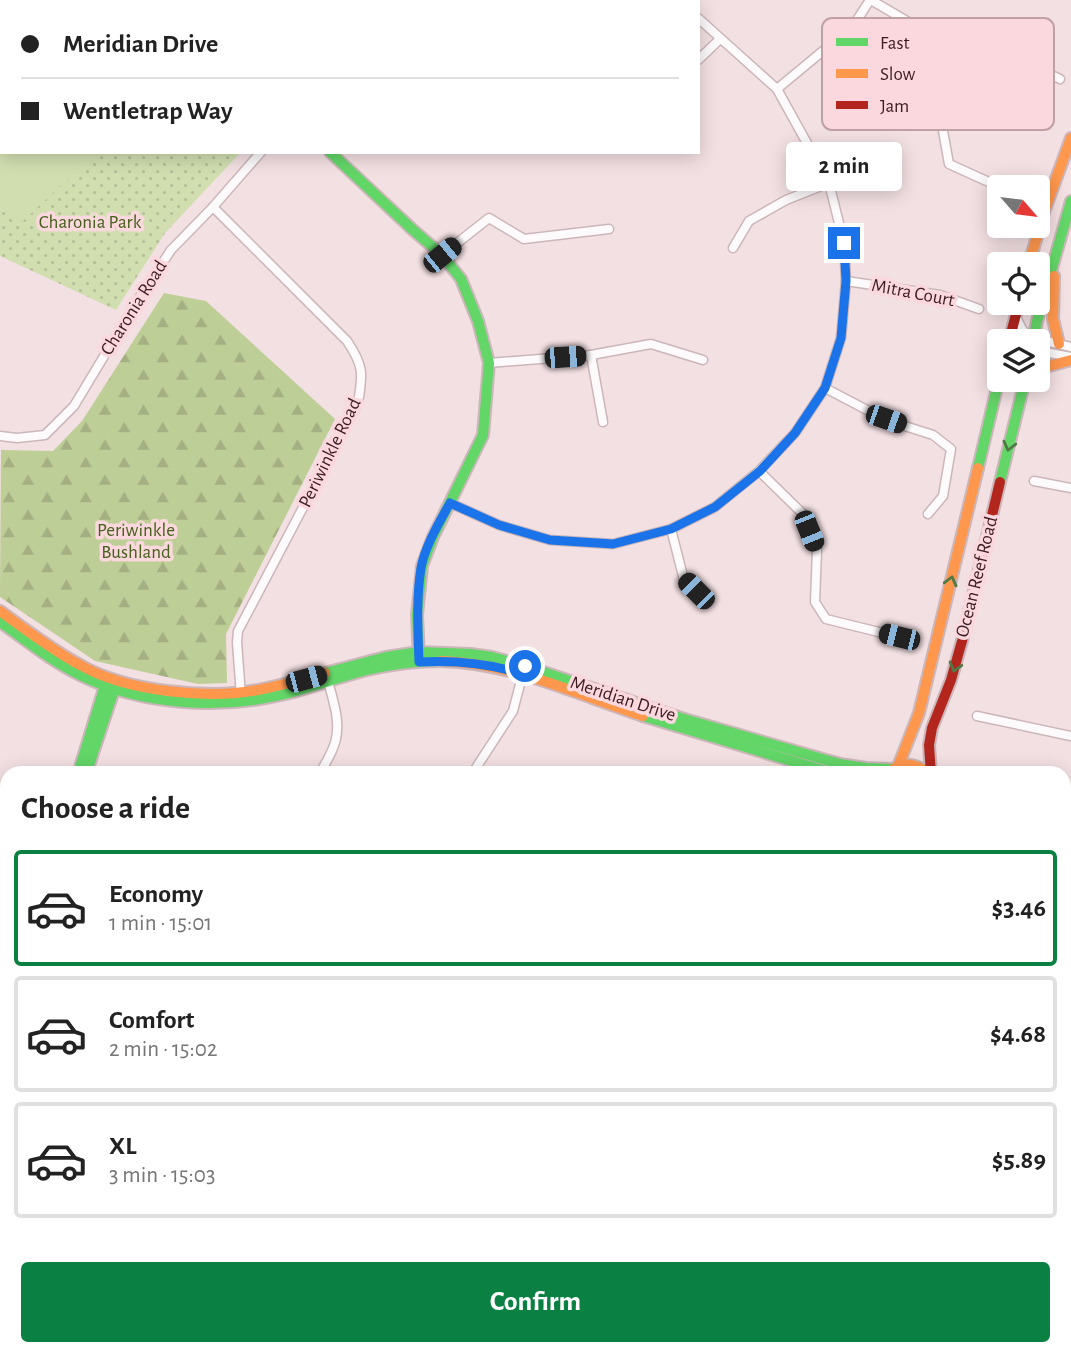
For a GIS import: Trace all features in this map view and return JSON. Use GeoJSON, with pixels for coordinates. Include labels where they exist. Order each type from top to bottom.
{"type":"FeatureCollection","features":[{"type":"Feature","properties":{"kind":"main road"},"geometry":{"type":"LineString","coordinates":[[1033,252],[1071,138]]}},
{"type":"Feature","properties":{"kind":"main road"},"geometry":{"type":"LineString","coordinates":[[332,154],[442,255],[461,279],[478,321],[489,363],[483,435],[433,537],[422,566],[417,615],[419,657]]}},
{"type":"Feature","properties":{"kind":"main road"},"geometry":{"type":"LineString","coordinates":[[1038,329],[1071,201]]}},
{"type":"Feature","properties":{"kind":"main road"},"geometry":{"type":"LineString","coordinates":[[1055,258],[1053,319],[1059,344]]}},
{"type":"Feature","properties":{"kind":"main road"},"geometry":{"type":"LineString","coordinates":[[1012,329],[1016,316]]}},
{"type":"Feature","properties":{"kind":"main road"},"geometry":{"type":"LineString","coordinates":[[1050,365],[1071,358]]}},
{"type":"Feature","properties":{"kind":"main road","name":"Ocean Reef Road"},"geometry":{"type":"LineString","coordinates":[[893,766],[919,713],[996,392]]}},
{"type":"Feature","properties":{"kind":"main road","name":"Ocean Reef Road"},"geometry":{"type":"LineString","coordinates":[[930,766],[932,728],[958,654],[1022,392]]}},
{"type":"Feature","properties":{"kind":"main road","name":"Meridian Drive"},"geometry":{"type":"LineString","coordinates":[[0,611],[66,657],[111,683]]}},
{"type":"Feature","properties":{"kind":"main road","name":"Meridian Drive"},"geometry":{"type":"LineString","coordinates":[[0,621],[55,660],[92,681],[190,694],[241,696],[419,657],[467,662],[524,670],[849,766]]}},
{"type":"Feature","properties":{"kind":"main road","name":"Meridian Drive"},"geometry":{"type":"LineString","coordinates":[[524,670],[549,682],[642,715],[809,766]]}},
{"type":"Feature","properties":{"kind":"main road"},"geometry":{"type":"LineString","coordinates":[[81,766],[111,683]]}},
{"type":"Feature","properties":{"kind":"main road"},"geometry":{"type":"LineString","coordinates":[[88,766],[111,683]]}},
{"type":"Feature","properties":{"kind":"main road","name":"Meridian Drive"},"geometry":{"type":"LineString","coordinates":[[900,766],[907,763],[920,766]]}},
{"type":"Feature","properties":{"kind":"street"},"geometry":{"type":"LineString","coordinates":[[859,18],[871,0],[902,18]]}},
{"type":"Feature","properties":{"kind":"street"},"geometry":{"type":"LineString","coordinates":[[450,503],[499,525],[550,540],[613,544],[671,529],[715,507],[760,471],[795,433],[825,388],[841,338],[846,281],[844,243],[829,183],[777,89],[700,20]]}},
{"type":"Feature","properties":{"kind":"street"},"geometry":{"type":"LineString","coordinates":[[700,58],[720,39]]}},
{"type":"Feature","properties":{"kind":"street"},"geometry":{"type":"LineString","coordinates":[[777,89],[822,52]]}},
{"type":"Feature","properties":{"kind":"street"},"geometry":{"type":"LineString","coordinates":[[1054,76],[1060,79]]}},
{"type":"Feature","properties":{"kind":"street"},"geometry":{"type":"LineString","coordinates":[[943,130],[949,164],[987,181]]}},
{"type":"Feature","properties":{"kind":"street","name":"Charonia Road"},"geometry":{"type":"LineString","coordinates":[[0,436],[17,438],[45,435],[74,406],[171,250],[214,207],[259,154]]}},
{"type":"Feature","properties":{"kind":"street"},"geometry":{"type":"LineString","coordinates":[[733,248],[750,221],[786,200],[829,183]]}},
{"type":"Feature","properties":{"kind":"street","name":"Periwinkle Road"},"geometry":{"type":"LineString","coordinates":[[214,207],[347,341],[357,355],[363,376],[358,403],[238,631],[241,696]]}},
{"type":"Feature","properties":{"kind":"street"},"geometry":{"type":"LineString","coordinates":[[442,255],[489,218],[524,239],[608,229]]}},
{"type":"Feature","properties":{"kind":"street","name":"Mitra Court"},"geometry":{"type":"LineString","coordinates":[[846,281],[940,295],[979,309]]}},
{"type":"Feature","properties":{"kind":"street"},"geometry":{"type":"LineString","coordinates":[[1016,316],[1021,329]]}},
{"type":"Feature","properties":{"kind":"street"},"geometry":{"type":"LineString","coordinates":[[1050,342],[1071,347]]}},
{"type":"Feature","properties":{"kind":"street"},"geometry":{"type":"LineString","coordinates":[[489,363],[591,355],[651,344],[703,360]]}},
{"type":"Feature","properties":{"kind":"street"},"geometry":{"type":"LineString","coordinates":[[1050,353],[1071,358]]}},
{"type":"Feature","properties":{"kind":"street"},"geometry":{"type":"LineString","coordinates":[[591,355],[603,422]]}},
{"type":"Feature","properties":{"kind":"street"},"geometry":{"type":"LineString","coordinates":[[825,388],[886,419],[933,435],[951,449],[943,496],[928,514]]}},
{"type":"Feature","properties":{"kind":"street"},"geometry":{"type":"LineString","coordinates":[[760,471],[802,513],[817,550],[815,602],[826,619],[899,637]]}},
{"type":"Feature","properties":{"kind":"street"},"geometry":{"type":"LineString","coordinates":[[1034,481],[1071,488]]}},
{"type":"Feature","properties":{"kind":"street"},"geometry":{"type":"LineString","coordinates":[[671,529],[684,580],[696,591]]}},
{"type":"Feature","properties":{"kind":"street"},"geometry":{"type":"LineString","coordinates":[[479,766],[513,711],[524,670]]}},
{"type":"Feature","properties":{"kind":"street"},"geometry":{"type":"LineString","coordinates":[[324,766],[336,741],[338,720],[326,678]]}},
{"type":"Feature","properties":{"kind":"street"},"geometry":{"type":"LineString","coordinates":[[977,716],[1071,736]]}},
{"type":"Feature","properties":{"kind":"green space","name":"Charonia Park"},"geometry":{"type":"Polygon","coordinates":[[[0,154],[239,154],[165,233],[116,310],[0,256],[0,154]]]}},
{"type":"Feature","properties":{"kind":"green space"},"geometry":{"type":"Polygon","coordinates":[[[0,154],[88,154],[91,157],[21,223],[0,199],[0,154]]]}},
{"type":"Feature","properties":{"kind":"green space","name":"Periwinkle Bushland"},"geometry":{"type":"Polygon","coordinates":[[[164,293],[206,301],[335,419],[226,634],[227,683],[198,684],[95,661],[0,597],[1,450],[53,451],[82,421],[164,293]]]}},
{"type":"Feature","properties":{"kind":"traffic: fast"},"geometry":{"type":"LineString","coordinates":[[332,154],[442,255],[461,279],[478,321],[489,363],[483,435],[433,537],[422,566],[417,615],[419,659]]}},
{"type":"Feature","properties":{"kind":"traffic: fast"},"geometry":{"type":"LineString","coordinates":[[1035,329],[1071,201]]}},
{"type":"Feature","properties":{"kind":"traffic: fast"},"geometry":{"type":"LineString","coordinates":[[978,468],[996,392]]}},
{"type":"Feature","properties":{"kind":"traffic: fast"},"geometry":{"type":"LineString","coordinates":[[1000,482],[1022,392]]}},
{"type":"Feature","properties":{"kind":"traffic: fast"},"geometry":{"type":"LineString","coordinates":[[0,622],[49,657],[80,675],[128,693],[181,702],[260,699],[376,668],[441,661]]}},
{"type":"Feature","properties":{"kind":"traffic: fast"},"geometry":{"type":"LineString","coordinates":[[325,673],[386,657],[419,652],[492,657],[681,718],[853,766]]}},
{"type":"Feature","properties":{"kind":"traffic: fast"},"geometry":{"type":"LineString","coordinates":[[80,766],[107,679]]}},
{"type":"Feature","properties":{"kind":"traffic: fast"},"geometry":{"type":"LineString","coordinates":[[89,766],[116,684]]}},
{"type":"Feature","properties":{"kind":"traffic: fast"},"geometry":{"type":"LineString","coordinates":[[643,716],[809,766]]}},
{"type":"Feature","properties":{"kind":"traffic: slow"},"geometry":{"type":"LineString","coordinates":[[1032,252],[1071,138]]}},
{"type":"Feature","properties":{"kind":"traffic: slow"},"geometry":{"type":"LineString","coordinates":[[1054,276],[1053,319],[1059,344]]}},
{"type":"Feature","properties":{"kind":"traffic: slow"},"geometry":{"type":"LineString","coordinates":[[1050,366],[1071,360]]}},
{"type":"Feature","properties":{"kind":"traffic: slow"},"geometry":{"type":"LineString","coordinates":[[899,764],[919,713],[978,468]]}},
{"type":"Feature","properties":{"kind":"traffic: slow"},"geometry":{"type":"LineString","coordinates":[[0,611],[80,665],[121,682],[145,687],[219,694],[271,687],[325,673]]}},
{"type":"Feature","properties":{"kind":"traffic: slow"},"geometry":{"type":"LineString","coordinates":[[441,661],[468,663],[519,673],[643,716]]}},
{"type":"Feature","properties":{"kind":"traffic: slow"},"geometry":{"type":"LineString","coordinates":[[900,766],[916,766]]}},
{"type":"Feature","properties":{"kind":"traffic: jam"},"geometry":{"type":"LineString","coordinates":[[1012,329],[1016,315]]}},
{"type":"Feature","properties":{"kind":"traffic: jam"},"geometry":{"type":"LineString","coordinates":[[930,766],[929,745],[932,728],[951,680],[962,641],[1000,482]]}},
{"type":"Feature","properties":{"kind":"route"},"geometry":{"type":"LineString","coordinates":[[525,666],[523,674],[467,662],[419,662],[417,615],[422,566],[450,503],[499,525],[550,540],[613,544],[671,529],[715,507],[760,471],[795,433],[825,388],[841,338],[846,281],[844,243]]}}]}
